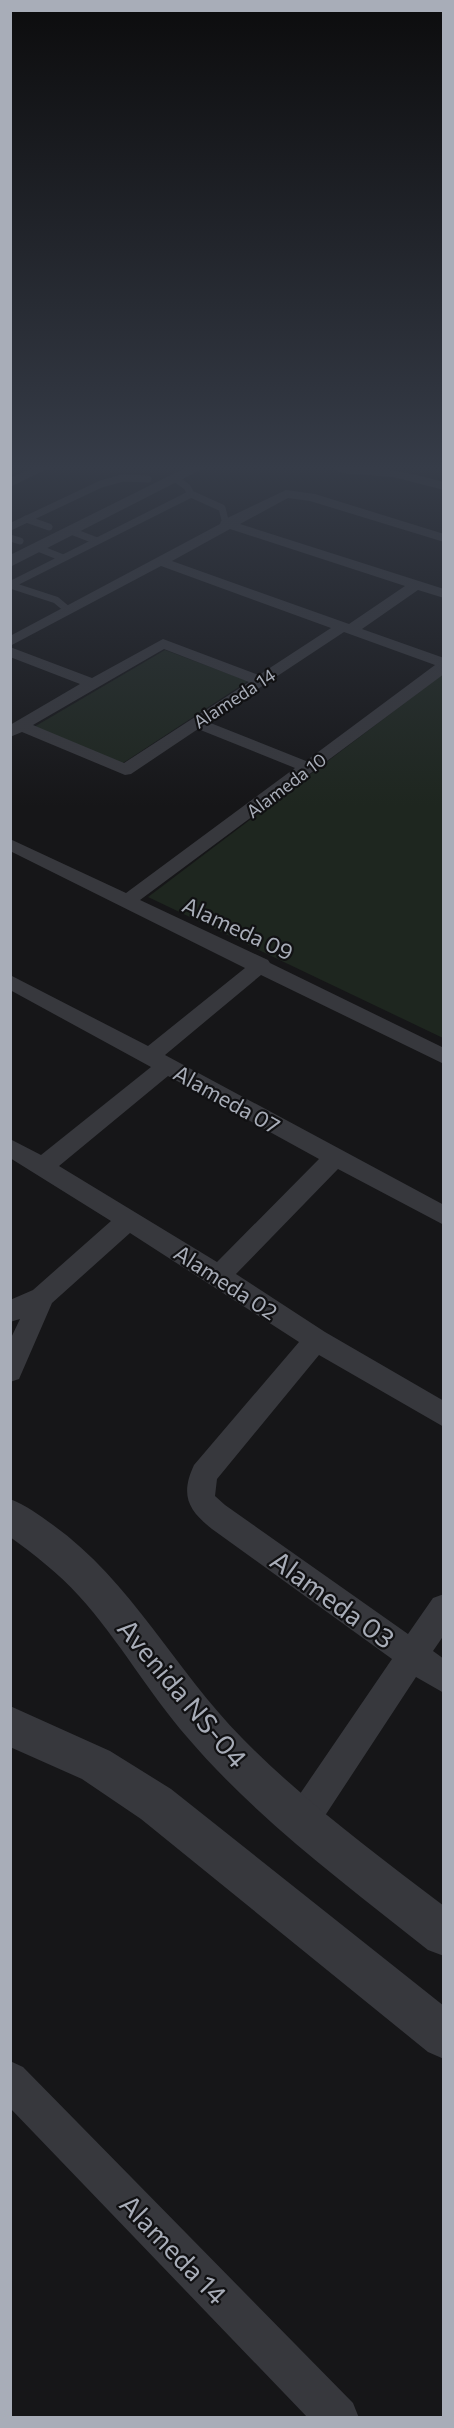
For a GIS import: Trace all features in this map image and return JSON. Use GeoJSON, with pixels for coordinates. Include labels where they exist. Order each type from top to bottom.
{"type":"FeatureCollection","features":[{"type":"Feature","properties":{"kind":"street"},"geometry":{"type":"LineString","coordinates":[[10,642],[125,579]]}},
{"type":"Feature","properties":{"kind":"street"},"geometry":{"type":"LineString","coordinates":[[210,579],[444,664]]}},
{"type":"Feature","properties":{"kind":"street"},"geometry":{"type":"LineString","coordinates":[[397,579],[444,594]]}},
{"type":"Feature","properties":{"kind":"street","name":"Alameda 14"},"geometry":{"type":"LineString","coordinates":[[16,729],[125,770],[346,628],[439,579]]}},
{"type":"Feature","properties":{"kind":"street"},"geometry":{"type":"LineString","coordinates":[[16,729],[163,643],[261,681]]}},
{"type":"Feature","properties":{"kind":"street"},"geometry":{"type":"LineString","coordinates":[[10,651],[93,684]]}},
{"type":"Feature","properties":{"kind":"street","name":"Alameda 10"},"geometry":{"type":"LineString","coordinates":[[126,902],[309,768],[444,664]]}},
{"type":"Feature","properties":{"kind":"street"},"geometry":{"type":"LineString","coordinates":[[196,723],[309,768]]}},
{"type":"Feature","properties":{"kind":"street","name":"Alameda 09"},"geometry":{"type":"LineString","coordinates":[[13,848],[261,965],[444,1057]]}},
{"type":"Feature","properties":{"kind":"street"},"geometry":{"type":"LineString","coordinates":[[42,1167],[261,965]]}},
{"type":"Feature","properties":{"kind":"street","name":"Alameda 07"},"geometry":{"type":"LineString","coordinates":[[10,981],[444,1216]]}},
{"type":"Feature","properties":{"kind":"street","name":"Alameda 02"},"geometry":{"type":"LineString","coordinates":[[10,1147],[219,1276],[316,1340],[444,1415]]}},
{"type":"Feature","properties":{"kind":"street"},"geometry":{"type":"LineString","coordinates":[[219,1276],[334,1158]]}},
{"type":"Feature","properties":{"kind":"street"},"geometry":{"type":"LineString","coordinates":[[10,1312],[42,1297],[128,1221]]}},
{"type":"Feature","properties":{"kind":"street"},"geometry":{"type":"LineString","coordinates":[[10,1371],[42,1297]]}},
{"type":"Feature","properties":{"kind":"street","name":"Alameda 03"},"geometry":{"type":"LineString","coordinates":[[316,1340],[204,1474],[200,1492],[202,1504],[444,1678]]}},
{"type":"Feature","properties":{"kind":"street","name":"Avenida NS-04"},"geometry":{"type":"LineString","coordinates":[[10,1515],[75,1565],[156,1663],[199,1721],[237,1761],[301,1822],[444,1934]]}},
{"type":"Feature","properties":{"kind":"street"},"geometry":{"type":"LineString","coordinates":[[301,1822],[444,1608]]}},
{"type":"Feature","properties":{"kind":"street"},"geometry":{"type":"LineString","coordinates":[[10,1726],[96,1765],[156,1804],[444,2036]]}},
{"type":"Feature","properties":{"kind":"street","name":"Alameda 14"},"geometry":{"type":"LineString","coordinates":[[10,2080],[338,2418]]}},
{"type":"Feature","properties":{"kind":"lane"},"geometry":{"type":"LineString","coordinates":[[10,585],[56,600],[68,610]]}},
{"type":"Feature","properties":{"kind":"shaded area"},"geometry":{"type":"Polygon","coordinates":[[[165,650],[248,681],[120,765],[34,727],[165,650]]]}},
{"type":"Feature","properties":{"kind":"shaded area"},"geometry":{"type":"Polygon","coordinates":[[[443,674],[443,1038],[148,897],[443,674]]]}}]}
